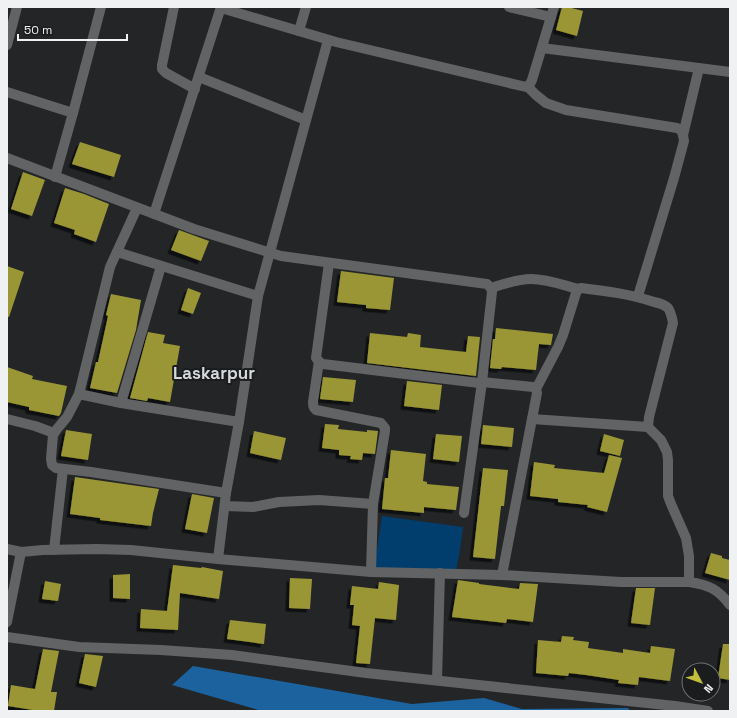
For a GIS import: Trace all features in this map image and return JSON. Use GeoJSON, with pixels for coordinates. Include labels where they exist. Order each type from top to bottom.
{"type":"FeatureCollection","features":[{"type":"Feature","properties":{"kind":"street"},"geometry":{"type":"LineString","coordinates":[[7,45],[17,7]]}},
{"type":"Feature","properties":{"kind":"street"},"geometry":{"type":"LineString","coordinates":[[56,177],[101,7]]}},
{"type":"Feature","properties":{"kind":"street"},"geometry":{"type":"LineString","coordinates":[[174,7],[162,69],[166,73],[195,89]]}},
{"type":"Feature","properties":{"kind":"street"},"geometry":{"type":"LineString","coordinates":[[154,214],[221,7],[328,40],[528,87],[546,103],[566,110],[677,128],[681,130],[684,141],[638,296]]}},
{"type":"Feature","properties":{"kind":"street"},"geometry":{"type":"LineString","coordinates":[[299,32],[306,7]]}},
{"type":"Feature","properties":{"kind":"street"},"geometry":{"type":"LineString","coordinates":[[509,7],[551,17]]}},
{"type":"Feature","properties":{"kind":"street"},"geometry":{"type":"LineString","coordinates":[[528,87],[532,80],[554,7]]}},
{"type":"Feature","properties":{"kind":"street"},"geometry":{"type":"LineString","coordinates":[[218,559],[226,493],[239,422],[258,296],[328,40]]}},
{"type":"Feature","properties":{"kind":"street"},"geometry":{"type":"LineString","coordinates":[[542,48],[730,72]]}},
{"type":"Feature","properties":{"kind":"street"},"geometry":{"type":"LineString","coordinates":[[683,135],[699,68]]}},
{"type":"Feature","properties":{"kind":"street"},"geometry":{"type":"LineString","coordinates":[[199,76],[306,120]]}},
{"type":"Feature","properties":{"kind":"street"},"geometry":{"type":"LineString","coordinates":[[7,92],[73,113]]}},
{"type":"Feature","properties":{"kind":"street"},"geometry":{"type":"LineString","coordinates":[[7,158],[194,229],[281,256],[487,284],[491,288],[492,292],[482,382],[464,513]]}},
{"type":"Feature","properties":{"kind":"street"},"geometry":{"type":"LineString","coordinates":[[137,208],[110,267],[79,394],[67,417],[54,433],[52,438],[52,465],[56,468],[226,493]]}},
{"type":"Feature","properties":{"kind":"street"},"geometry":{"type":"LineString","coordinates":[[117,252],[258,296]]}},
{"type":"Feature","properties":{"kind":"street"},"geometry":{"type":"LineString","coordinates":[[329,263],[316,358],[319,362],[313,405],[316,410],[381,423],[384,428],[385,431],[373,504],[371,572]]}},
{"type":"Feature","properties":{"kind":"street"},"geometry":{"type":"LineString","coordinates":[[121,403],[161,266]]}},
{"type":"Feature","properties":{"kind":"street"},"geometry":{"type":"LineString","coordinates":[[491,288],[511,282],[532,279],[542,280],[578,289],[581,288],[638,296],[662,304],[668,308],[672,316],[673,323],[649,417],[648,428]]}},
{"type":"Feature","properties":{"kind":"street"},"geometry":{"type":"LineString","coordinates":[[502,575],[537,393],[536,389],[558,347],[578,289]]}},
{"type":"Feature","properties":{"kind":"street"},"geometry":{"type":"LineString","coordinates":[[319,362],[323,364],[479,383],[482,382],[533,387],[536,389]]}},
{"type":"Feature","properties":{"kind":"street"},"geometry":{"type":"LineString","coordinates":[[79,394],[121,403],[239,422]]}},
{"type":"Feature","properties":{"kind":"street"},"geometry":{"type":"LineString","coordinates":[[532,419],[648,428],[660,440],[667,452],[668,496],[670,504],[687,542],[689,556],[689,582]]}},
{"type":"Feature","properties":{"kind":"street"},"geometry":{"type":"LineString","coordinates":[[7,420],[35,426],[54,433]]}},
{"type":"Feature","properties":{"kind":"street"},"geometry":{"type":"LineString","coordinates":[[54,550],[63,469]]}},
{"type":"Feature","properties":{"kind":"street"},"geometry":{"type":"LineString","coordinates":[[225,506],[254,507],[279,502],[320,500],[373,504]]}},
{"type":"Feature","properties":{"kind":"street"},"geometry":{"type":"LineString","coordinates":[[7,549],[21,552],[54,550],[131,550],[371,572],[502,575],[621,582],[689,582],[713,588],[720,593],[730,605]]}},
{"type":"Feature","properties":{"kind":"street"},"geometry":{"type":"LineString","coordinates":[[7,622],[21,552]]}},
{"type":"Feature","properties":{"kind":"street"},"geometry":{"type":"LineString","coordinates":[[437,680],[440,573]]}},
{"type":"Feature","properties":{"kind":"street"},"geometry":{"type":"LineString","coordinates":[[7,637],[79,647],[232,655],[366,673],[708,711]]}},
{"type":"Feature","properties":{"kind":"shaded area"},"geometry":{"type":"Polygon","coordinates":[[[382,516],[463,527],[456,571],[374,568],[382,516]]]}},
{"type":"Feature","properties":{"kind":"shaded area"},"geometry":{"type":"Polygon","coordinates":[[[193,666],[412,704],[484,698],[522,709],[628,708],[630,711],[262,711],[172,685],[193,666]]]}},
{"type":"Feature","properties":{"kind":"building"},"geometry":{"type":"Polygon","coordinates":[[[562,7],[583,11],[577,36],[556,30],[562,7]]]}},
{"type":"Feature","properties":{"kind":"building"},"geometry":{"type":"Polygon","coordinates":[[[80,142],[121,155],[114,177],[72,164],[80,142]]]}},
{"type":"Feature","properties":{"kind":"building"},"geometry":{"type":"Polygon","coordinates":[[[23,172],[45,180],[32,216],[11,209],[23,172]]]}},
{"type":"Feature","properties":{"kind":"building"},"geometry":{"type":"Polygon","coordinates":[[[65,188],[109,204],[96,242],[74,234],[75,230],[54,223],[65,188]]]}},
{"type":"Feature","properties":{"kind":"building"},"geometry":{"type":"Polygon","coordinates":[[[179,230],[209,241],[201,261],[171,250],[179,230]]]}},
{"type":"Feature","properties":{"kind":"building"},"geometry":{"type":"Polygon","coordinates":[[[7,266],[24,272],[9,317],[7,317],[7,266]]]}},
{"type":"Feature","properties":{"kind":"building"},"geometry":{"type":"Polygon","coordinates":[[[341,271],[394,278],[390,310],[366,308],[366,305],[337,302],[341,271]]]}},
{"type":"Feature","properties":{"kind":"building"},"geometry":{"type":"Polygon","coordinates":[[[188,288],[201,293],[193,314],[181,310],[188,288]]]}},
{"type":"Feature","properties":{"kind":"building"},"geometry":{"type":"Polygon","coordinates":[[[111,294],[141,300],[136,330],[117,393],[90,388],[96,362],[98,362],[111,294]]]}},
{"type":"Feature","properties":{"kind":"building"},"geometry":{"type":"Polygon","coordinates":[[[496,328],[553,334],[551,345],[539,344],[536,370],[502,367],[501,369],[490,368],[493,339],[495,339],[496,328]]]}},
{"type":"Feature","properties":{"kind":"building"},"geometry":{"type":"Polygon","coordinates":[[[148,332],[165,335],[163,343],[180,346],[170,402],[148,398],[147,401],[130,398],[148,332]]]}},
{"type":"Feature","properties":{"kind":"building"},"geometry":{"type":"Polygon","coordinates":[[[370,333],[407,337],[408,333],[421,335],[420,347],[466,352],[468,336],[480,337],[476,376],[367,363],[370,333]]]}},
{"type":"Feature","properties":{"kind":"building"},"geometry":{"type":"Polygon","coordinates":[[[7,367],[33,376],[32,379],[67,386],[59,416],[29,410],[29,407],[7,402],[7,367]]]}},
{"type":"Feature","properties":{"kind":"building"},"geometry":{"type":"Polygon","coordinates":[[[323,377],[356,380],[353,402],[320,399],[323,377]]]}},
{"type":"Feature","properties":{"kind":"building"},"geometry":{"type":"Polygon","coordinates":[[[407,381],[442,385],[439,410],[404,406],[407,381]]]}},
{"type":"Feature","properties":{"kind":"building"},"geometry":{"type":"Polygon","coordinates":[[[325,424],[339,425],[338,429],[367,432],[367,430],[378,431],[375,454],[363,453],[362,460],[350,459],[351,456],[339,455],[339,450],[322,448],[325,424]]]}},
{"type":"Feature","properties":{"kind":"building"},"geometry":{"type":"Polygon","coordinates":[[[483,425],[514,428],[512,447],[481,444],[483,425]]]}},
{"type":"Feature","properties":{"kind":"building"},"geometry":{"type":"Polygon","coordinates":[[[66,430],[92,434],[88,460],[61,456],[66,430]]]}},
{"type":"Feature","properties":{"kind":"building"},"geometry":{"type":"Polygon","coordinates":[[[254,431],[286,438],[281,460],[250,453],[254,431]]]}},
{"type":"Feature","properties":{"kind":"building"},"geometry":{"type":"Polygon","coordinates":[[[436,434],[462,436],[459,462],[433,459],[436,434]]]}},
{"type":"Feature","properties":{"kind":"building"},"geometry":{"type":"Polygon","coordinates":[[[604,434],[624,440],[620,456],[600,451],[604,434]]]}},
{"type":"Feature","properties":{"kind":"building"},"geometry":{"type":"Polygon","coordinates":[[[391,450],[426,454],[423,481],[427,482],[427,484],[459,487],[456,510],[424,507],[424,513],[382,509],[385,478],[388,478],[391,450]]]}},
{"type":"Feature","properties":{"kind":"building"},"geometry":{"type":"Polygon","coordinates":[[[609,455],[622,458],[607,512],[587,507],[588,505],[558,502],[558,499],[530,496],[534,462],[555,465],[554,468],[604,473],[609,455]]]}},
{"type":"Feature","properties":{"kind":"building"},"geometry":{"type":"Polygon","coordinates":[[[483,468],[508,470],[504,506],[501,506],[495,559],[473,557],[483,468]]]}},
{"type":"Feature","properties":{"kind":"building"},"geometry":{"type":"Polygon","coordinates":[[[75,477],[159,489],[151,526],[100,520],[100,518],[70,514],[75,477]]]}},
{"type":"Feature","properties":{"kind":"building"},"geometry":{"type":"Polygon","coordinates":[[[192,494],[214,498],[207,533],[185,529],[192,494]]]}},
{"type":"Feature","properties":{"kind":"building"},"geometry":{"type":"Polygon","coordinates":[[[711,553],[730,560],[730,580],[705,573],[711,553]]]}},
{"type":"Feature","properties":{"kind":"building"},"geometry":{"type":"Polygon","coordinates":[[[173,565],[202,567],[223,571],[219,599],[180,593],[178,630],[140,628],[141,609],[167,611],[173,565]]]}},
{"type":"Feature","properties":{"kind":"building"},"geometry":{"type":"Polygon","coordinates":[[[130,574],[130,599],[113,598],[113,575],[130,574]]]}},
{"type":"Feature","properties":{"kind":"building"},"geometry":{"type":"Polygon","coordinates":[[[290,578],[312,579],[310,609],[289,608],[290,578]]]}},
{"type":"Feature","properties":{"kind":"building"},"geometry":{"type":"Polygon","coordinates":[[[458,580],[519,589],[520,583],[538,584],[533,622],[507,619],[506,623],[452,617],[458,580]]]}},
{"type":"Feature","properties":{"kind":"building"},"geometry":{"type":"Polygon","coordinates":[[[45,581],[61,584],[58,601],[42,599],[45,581]]]}},
{"type":"Feature","properties":{"kind":"building"},"geometry":{"type":"Polygon","coordinates":[[[379,582],[399,585],[396,620],[375,618],[370,664],[356,663],[360,626],[352,625],[354,605],[350,605],[352,586],[378,589],[379,582]]]}},
{"type":"Feature","properties":{"kind":"building"},"geometry":{"type":"Polygon","coordinates":[[[636,588],[655,588],[650,625],[631,623],[636,588]]]}},
{"type":"Feature","properties":{"kind":"building"},"geometry":{"type":"Polygon","coordinates":[[[230,620],[266,624],[264,644],[227,639],[230,620]]]}},
{"type":"Feature","properties":{"kind":"building"},"geometry":{"type":"Polygon","coordinates":[[[562,636],[574,637],[573,640],[589,642],[588,648],[623,653],[623,649],[650,653],[651,646],[675,649],[670,681],[639,677],[638,685],[618,683],[619,680],[569,673],[568,676],[536,673],[538,640],[561,642],[562,636]]]}},
{"type":"Feature","properties":{"kind":"building"},"geometry":{"type":"Polygon","coordinates":[[[723,644],[730,644],[730,680],[721,678],[720,662],[723,644]]]}},
{"type":"Feature","properties":{"kind":"building"},"geometry":{"type":"Polygon","coordinates":[[[43,649],[59,651],[51,692],[57,692],[54,711],[39,711],[8,706],[11,685],[35,689],[43,649]]]}},
{"type":"Feature","properties":{"kind":"building"},"geometry":{"type":"Polygon","coordinates":[[[85,654],[103,656],[96,687],[79,683],[85,654]]]}},
{"type":"Feature","properties":{"kind":"district","name":"Laskarpur"},"geometry":{"type":"Point","coordinates":[214,373]}}]}
